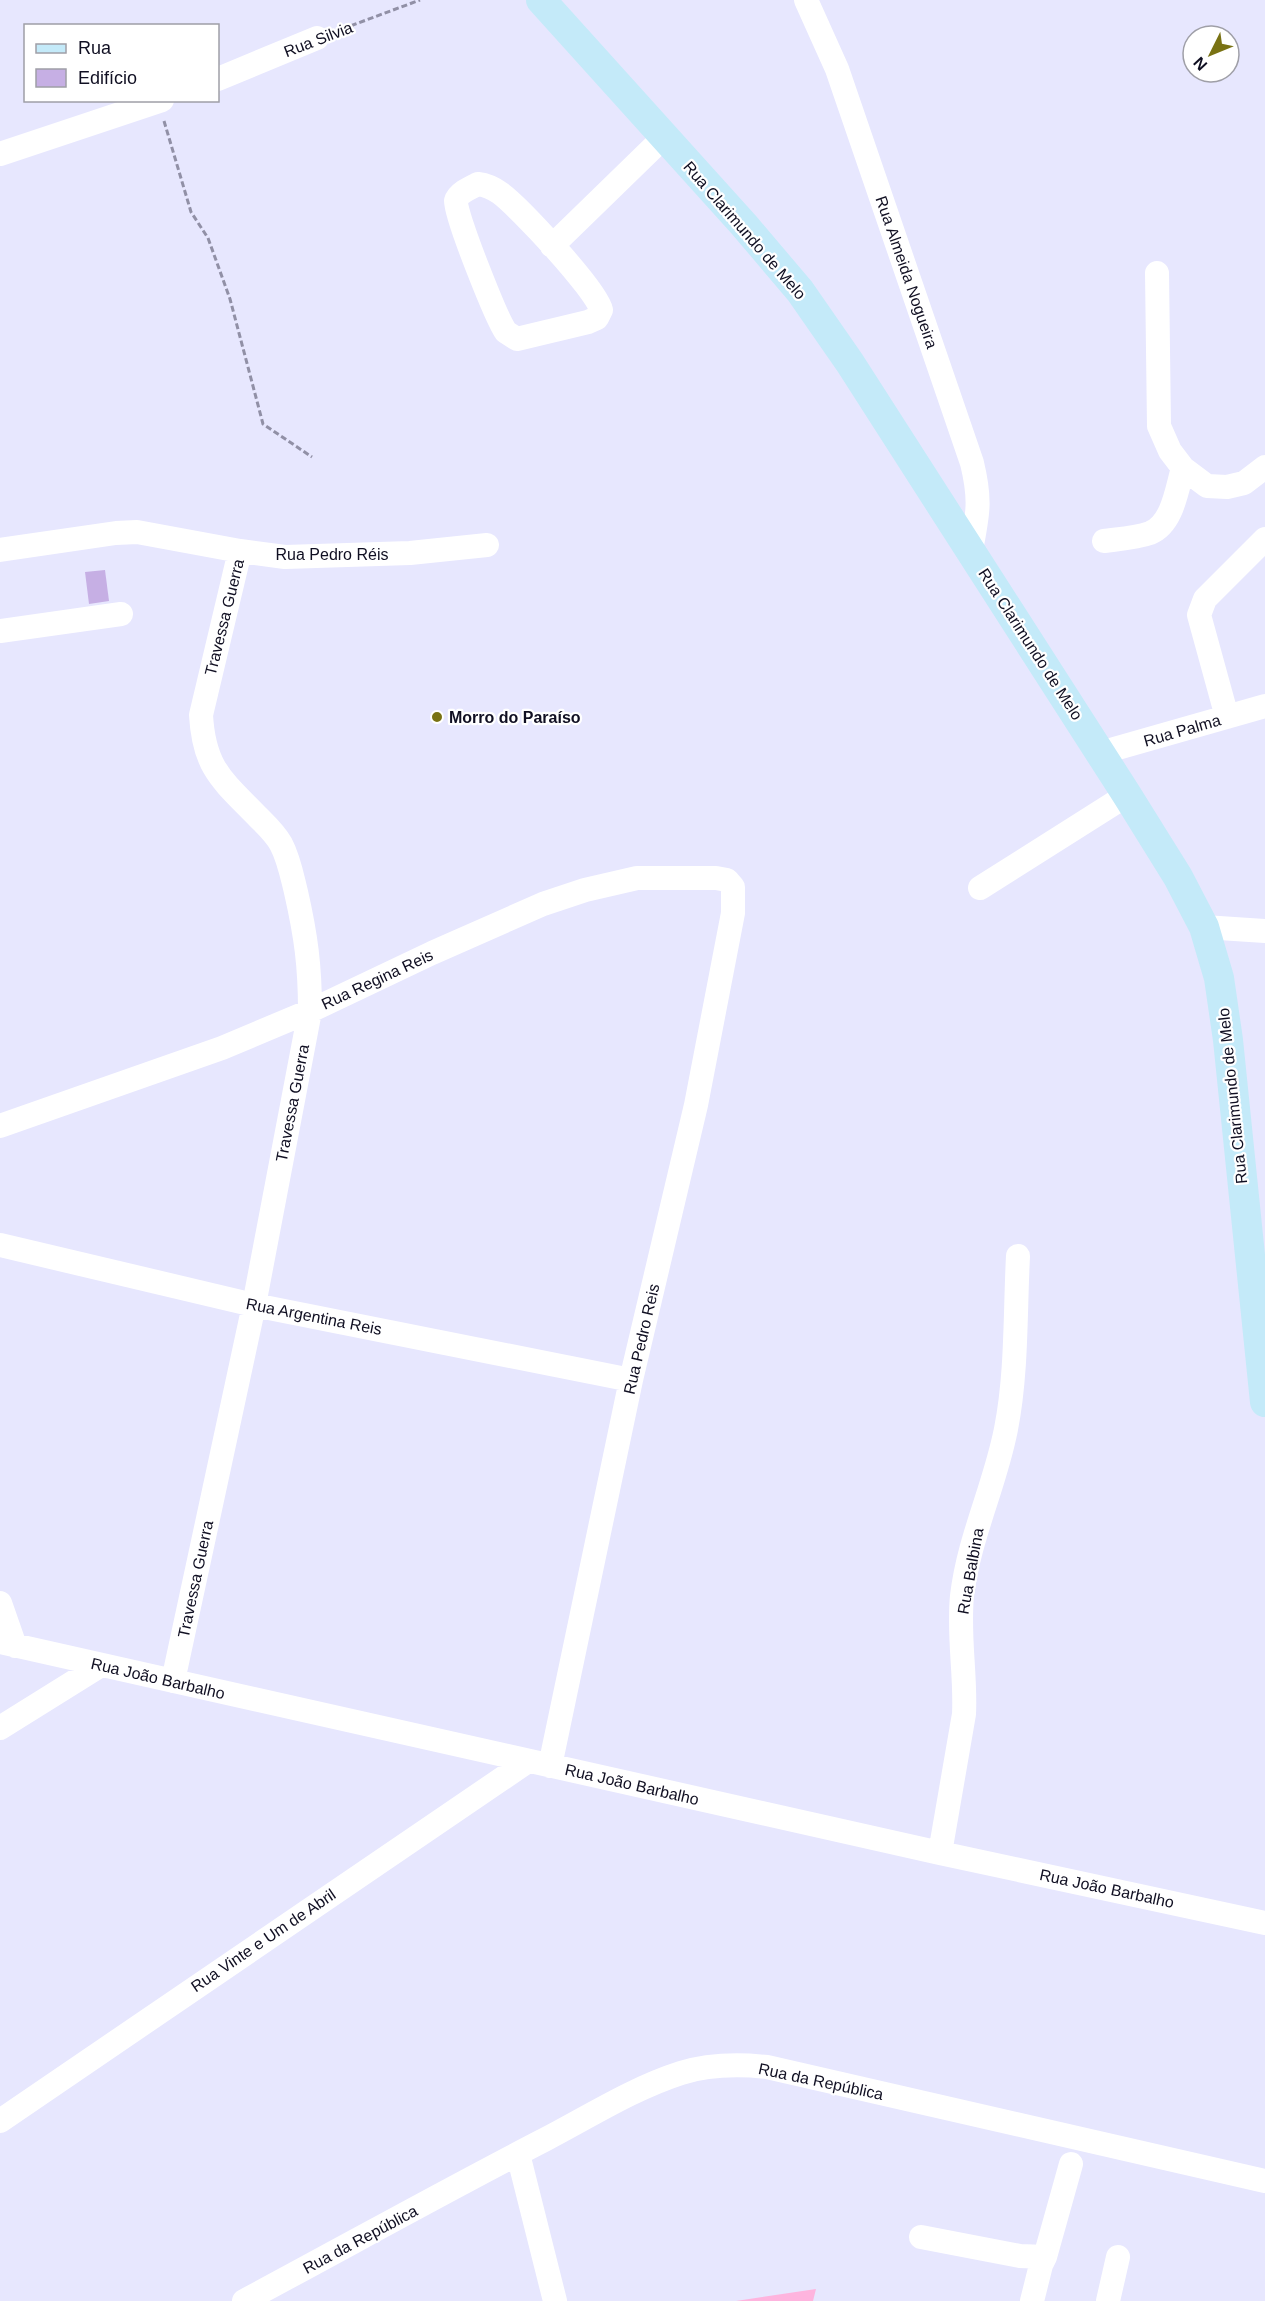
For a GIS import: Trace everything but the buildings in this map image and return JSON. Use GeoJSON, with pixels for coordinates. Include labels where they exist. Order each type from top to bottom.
{"type":"FeatureCollection","features":[{"type":"Feature","properties":{"kind":"main road","name":"Rua Clarimundo de Melo"},"geometry":{"type":"LineString","coordinates":[[541,0],[751,233],[800,291],[850,363],[1127,795],[1178,877],[1204,927],[1219,978],[1228,1040],[1265,1402]]}},
{"type":"Feature","properties":{"kind":"street","name":"Rua Almeida Nogueira"},"geometry":{"type":"LineString","coordinates":[[806,0],[837,69],[972,463],[978,487],[979,511],[971,550]]}},
{"type":"Feature","properties":{"kind":"street","name":"Rua Silvia"},"geometry":{"type":"LineString","coordinates":[[219,79],[317,39]]}},
{"type":"Feature","properties":{"kind":"street"},"geometry":{"type":"LineString","coordinates":[[0,154],[157,102]]}},
{"type":"Feature","properties":{"kind":"street"},"geometry":{"type":"LineString","coordinates":[[552,246],[664,137]]}},
{"type":"Feature","properties":{"kind":"street"},"geometry":{"type":"LineString","coordinates":[[484,185],[507,199],[552,246],[596,298],[601,310],[594,320],[514,338],[502,327],[464,230],[456,201],[470,188],[484,185]]}},
{"type":"Feature","properties":{"kind":"street"},"geometry":{"type":"LineString","coordinates":[[1157,273],[1159,426],[1170,451],[1183,468],[1207,486],[1227,487],[1244,483],[1265,467]]}},
{"type":"Feature","properties":{"kind":"street"},"geometry":{"type":"LineString","coordinates":[[1104,541],[1153,532],[1161,525],[1171,510],[1183,468]]}},
{"type":"Feature","properties":{"kind":"street","name":"Rua Pedro Réis"},"geometry":{"type":"LineString","coordinates":[[0,550],[106,534],[137,532],[285,557],[410,553],[487,545]]}},
{"type":"Feature","properties":{"kind":"street"},"geometry":{"type":"LineString","coordinates":[[1227,717],[1199,615],[1205,599],[1265,539]]}},
{"type":"Feature","properties":{"kind":"street","name":"Travessa Guerra"},"geometry":{"type":"LineString","coordinates":[[173,1681],[254,1305],[310,1011],[310,963],[304,922],[289,864],[281,843],[217,774],[202,740],[201,715],[240,551]]}},
{"type":"Feature","properties":{"kind":"street"},"geometry":{"type":"LineString","coordinates":[[1241,565],[1265,560]]}},
{"type":"Feature","properties":{"kind":"street"},"geometry":{"type":"LineString","coordinates":[[0,631],[122,614]]}},
{"type":"Feature","properties":{"kind":"street","name":"Rua Palma"},"geometry":{"type":"LineString","coordinates":[[1100,753],[1265,706]]}},
{"type":"Feature","properties":{"kind":"street"},"geometry":{"type":"LineString","coordinates":[[980,888],[1127,795]]}},
{"type":"Feature","properties":{"kind":"street","name":"Rua Regina Reis"},"geometry":{"type":"LineString","coordinates":[[0,1126],[222,1048],[310,1011],[543,904],[609,883],[637,878],[706,876],[727,880],[733,887],[733,913]]}},
{"type":"Feature","properties":{"kind":"street","name":"Rua Pedro Reis"},"geometry":{"type":"LineString","coordinates":[[539,1763],[696,1105],[733,913]]}},
{"type":"Feature","properties":{"kind":"street"},"geometry":{"type":"LineString","coordinates":[[1204,927],[1265,931]]}},
{"type":"Feature","properties":{"kind":"street","name":"Rua Argentina Reis"},"geometry":{"type":"LineString","coordinates":[[0,1245],[254,1305],[630,1380]]}},
{"type":"Feature","properties":{"kind":"street","name":"Rua Balbina"},"geometry":{"type":"LineString","coordinates":[[940,1853],[964,1714],[965,1693],[961,1656],[962,1597],[972,1542],[1001,1452],[1006,1426],[1011,1387],[1018,1256]]}},
{"type":"Feature","properties":{"kind":"street"},"geometry":{"type":"LineString","coordinates":[[0,1602],[8,1644]]}},
{"type":"Feature","properties":{"kind":"street","name":"Rua João Barbalho"},"geometry":{"type":"LineString","coordinates":[[8,1644],[940,1853],[1265,1923]]}},
{"type":"Feature","properties":{"kind":"street"},"geometry":{"type":"LineString","coordinates":[[0,1728],[101,1665]]}},
{"type":"Feature","properties":{"kind":"street","name":"Rua Vinte e Um de Abril"},"geometry":{"type":"LineString","coordinates":[[0,2121],[539,1763]]}},
{"type":"Feature","properties":{"kind":"street","name":"Rua da República"},"geometry":{"type":"LineString","coordinates":[[244,2301],[518,2154],[653,2085],[681,2073],[711,2066],[737,2064],[767,2067],[1265,2181]]}},
{"type":"Feature","properties":{"kind":"street"},"geometry":{"type":"LineString","coordinates":[[518,2154],[555,2301]]}},
{"type":"Feature","properties":{"kind":"street"},"geometry":{"type":"LineString","coordinates":[[1032,2301],[1071,2164]]}},
{"type":"Feature","properties":{"kind":"street"},"geometry":{"type":"LineString","coordinates":[[921,2237],[1020,2256],[1045,2257]]}},
{"type":"Feature","properties":{"kind":"street"},"geometry":{"type":"LineString","coordinates":[[1108,2301],[1118,2257]]}},
{"type":"Feature","properties":{"kind":"path","name":"Rua Silvia"},"geometry":{"type":"LineString","coordinates":[[317,39],[420,0]]}},
{"type":"Feature","properties":{"kind":"path"},"geometry":{"type":"LineString","coordinates":[[160,102],[191,212],[208,238],[230,299],[263,424],[312,457]]}},
{"type":"Feature","properties":{"kind":"shaded area"},"geometry":{"type":"Polygon","coordinates":[[[816,2289],[813,2301],[736,2301],[816,2289]]]}},
{"type":"Feature","properties":{"kind":"place","name":"Morro do Paraíso"},"geometry":{"type":"Point","coordinates":[437,717]}}]}
